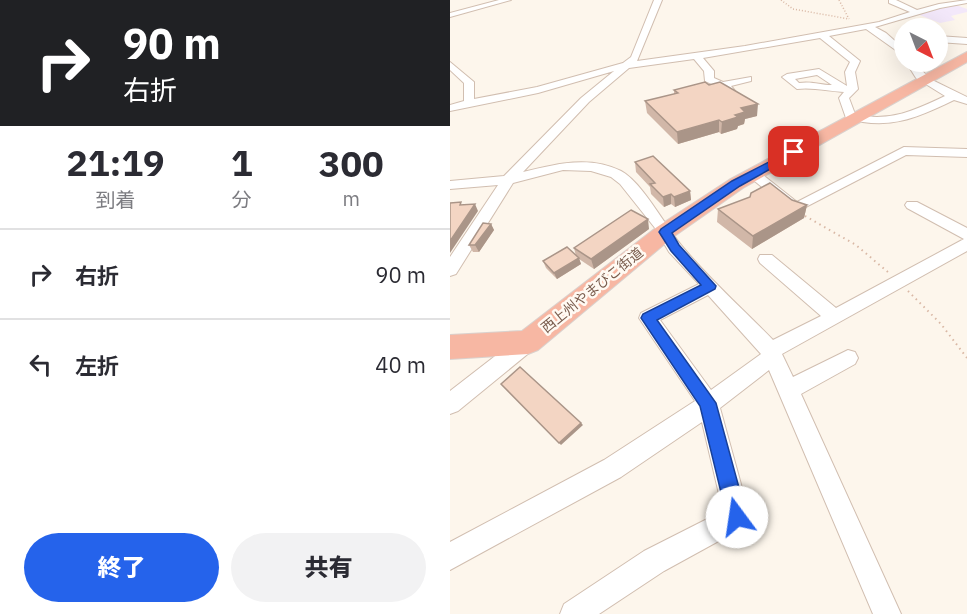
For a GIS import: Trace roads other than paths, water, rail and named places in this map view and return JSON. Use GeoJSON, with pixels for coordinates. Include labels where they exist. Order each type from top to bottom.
{"type":"FeatureCollection","features":[{"type":"Feature","properties":{"kind":"highway","name":"西上州やまびこ街道"},"geometry":{"type":"LineString","coordinates":[[528,342],[665,232],[753,174],[967,56]]}},
{"type":"Feature","properties":{"kind":"highway"},"geometry":{"type":"LineString","coordinates":[[450,347],[528,342]]}},
{"type":"Feature","properties":{"kind":"street"},"geometry":{"type":"LineString","coordinates":[[450,15],[507,0]]}},
{"type":"Feature","properties":{"kind":"street"},"geometry":{"type":"LineString","coordinates":[[450,270],[508,180],[585,100],[635,58],[658,0]]}},
{"type":"Feature","properties":{"kind":"street"},"geometry":{"type":"LineString","coordinates":[[450,108],[538,90],[627,66],[891,22],[951,2],[967,1]]}},
{"type":"Feature","properties":{"kind":"street"},"geometry":{"type":"LineString","coordinates":[[892,2],[917,13]]}},
{"type":"Feature","properties":{"kind":"street"},"geometry":{"type":"LineString","coordinates":[[951,2],[967,7]]}},
{"type":"Feature","properties":{"kind":"street"},"geometry":{"type":"LineString","coordinates":[[866,26],[894,45]]}},
{"type":"Feature","properties":{"kind":"street"},"geometry":{"type":"LineString","coordinates":[[821,34],[855,61],[844,98],[850,116],[855,118],[882,121],[904,118],[967,92]]}},
{"type":"Feature","properties":{"kind":"street"},"geometry":{"type":"LineString","coordinates":[[948,40],[967,41]]}},
{"type":"Feature","properties":{"kind":"street"},"geometry":{"type":"LineString","coordinates":[[889,41],[894,41]]}},
{"type":"Feature","properties":{"kind":"street"},"geometry":{"type":"LineString","coordinates":[[697,56],[709,71],[709,79],[722,85],[731,95],[745,104]]}},
{"type":"Feature","properties":{"kind":"street"},"geometry":{"type":"LineString","coordinates":[[450,65],[469,82],[469,103]]}},
{"type":"Feature","properties":{"kind":"street"},"geometry":{"type":"LineString","coordinates":[[916,72],[953,96],[967,101]]}},
{"type":"Feature","properties":{"kind":"street"},"geometry":{"type":"LineString","coordinates":[[722,85],[747,79]]}},
{"type":"Feature","properties":{"kind":"street"},"geometry":{"type":"LineString","coordinates":[[753,174],[796,208],[904,151],[967,153]]}},
{"type":"Feature","properties":{"kind":"street"},"geometry":{"type":"LineString","coordinates":[[450,185],[508,180],[563,166],[592,167],[608,171],[625,181],[675,248],[772,354],[887,614]]}},
{"type":"Feature","properties":{"kind":"street"},"geometry":{"type":"LineString","coordinates":[[912,205],[967,235]]}},
{"type":"Feature","properties":{"kind":"street"},"geometry":{"type":"LineString","coordinates":[[450,558],[513,521],[554,503],[636,454],[772,354],[967,244]]}},
{"type":"Feature","properties":{"kind":"street"},"geometry":{"type":"LineString","coordinates":[[766,259],[834,317]]}},
{"type":"Feature","properties":{"kind":"street"},"geometry":{"type":"LineString","coordinates":[[574,614],[654,561],[737,517],[708,403],[648,318],[710,286]]}},
{"type":"Feature","properties":{"kind":"street"},"geometry":{"type":"LineString","coordinates":[[450,404],[528,342]]}},
{"type":"Feature","properties":{"kind":"street"},"geometry":{"type":"LineString","coordinates":[[789,390],[848,358]]}}]}
